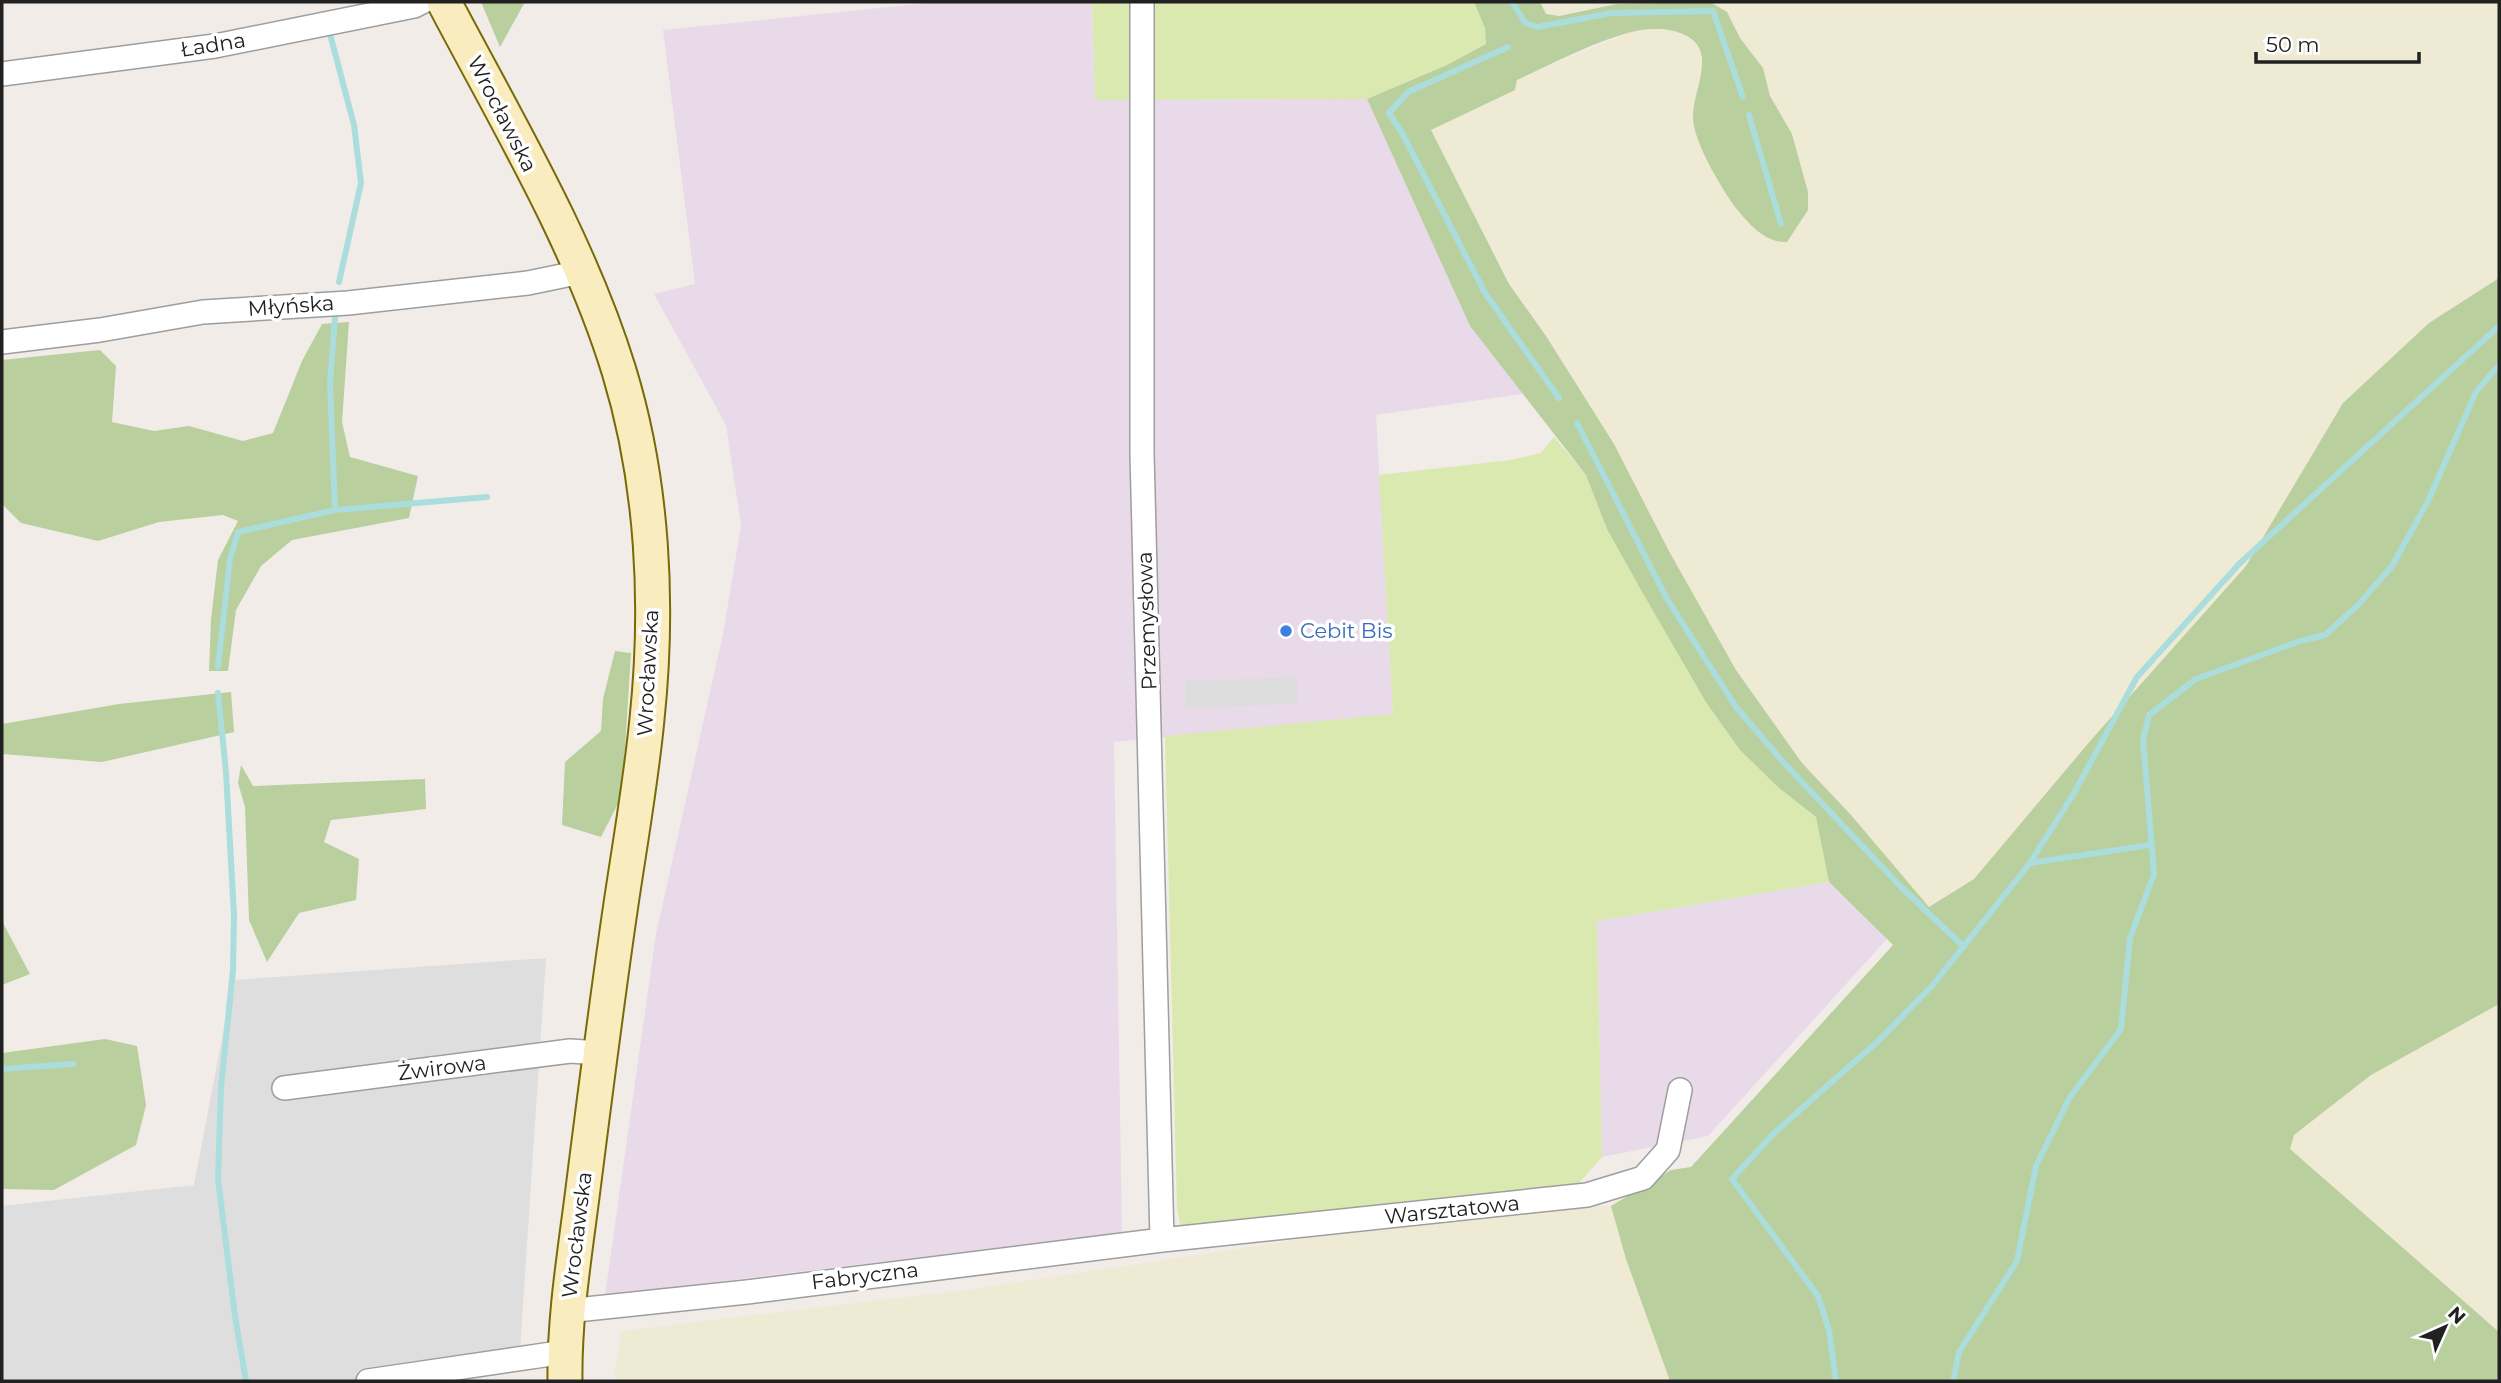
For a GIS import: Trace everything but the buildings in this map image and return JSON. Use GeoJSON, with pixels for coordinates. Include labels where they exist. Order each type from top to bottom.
{"type":"FeatureCollection","features":[{"type":"Feature","properties":{"kind":"main road","name":"Wrocławska"},"geometry":{"type":"LineString","coordinates":[[444,2],[550,206],[593,299],[619,373],[635,442],[651,558],[653,626],[647,719],[567,1311],[565,1367]]}},
{"type":"Feature","properties":{"kind":"street","name":"Ładna"},"geometry":{"type":"LineString","coordinates":[[2,74],[215,46],[422,2]]}},
{"type":"Feature","properties":{"kind":"street","name":"Przemysłowa"},"geometry":{"type":"LineString","coordinates":[[1142,2],[1142,453],[1161,1240]]}},
{"type":"Feature","properties":{"kind":"street","name":"Młyńska"},"geometry":{"type":"LineString","coordinates":[[2,342],[100,330],[203,312],[348,303],[528,283],[581,272]]}},
{"type":"Feature","properties":{"kind":"street","name":"Żwirowa"},"geometry":{"type":"LineString","coordinates":[[284,1088],[570,1051],[600,1053]]}},
{"type":"Feature","properties":{"kind":"street","name":"Warsztatowa"},"geometry":{"type":"LineString","coordinates":[[1161,1240],[1587,1195],[1643,1178],[1668,1150],[1680,1090]]}},
{"type":"Feature","properties":{"kind":"street","name":"Fabryczna"},"geometry":{"type":"LineString","coordinates":[[567,1311],[747,1292],[1161,1240]]}},
{"type":"Feature","properties":{"kind":"street"},"geometry":{"type":"LineString","coordinates":[[368,1381],[565,1367]]}},
{"type":"Feature","properties":{"kind":"shaded area"},"geometry":{"type":"Polygon","coordinates":[[[937,2],[1092,2],[1095,100],[1367,99],[1470,326],[1523,394],[1376,415],[1393,714],[1114,742],[1122,1233],[605,1295],[656,934],[724,629],[741,525],[726,425],[654,294],[695,284],[663,30],[937,2]]]}},
{"type":"Feature","properties":{"kind":"shaded area"},"geometry":{"type":"Polygon","coordinates":[[[1540,2],[1695,2],[1617,4],[1559,16],[1546,14],[1540,2]]]}},
{"type":"Feature","properties":{"kind":"shaded area"},"geometry":{"type":"Polygon","coordinates":[[[1710,2],[2499,2],[2499,278],[2429,323],[2343,403],[2246,566],[2091,740],[1974,880],[1929,908],[1851,815],[1802,763],[1736,670],[1670,553],[1614,444],[1546,336],[1509,284],[1431,130],[1515,90],[1516,80],[1608,41],[1636,31],[1656,29],[1682,32],[1695,43],[1702,55],[1701,80],[1693,117],[1715,178],[1755,229],[1786,242],[1808,210],[1808,192],[1792,134],[1770,96],[1763,68],[1740,38],[1727,12],[1710,2]]]}},
{"type":"Feature","properties":{"kind":"shaded area"},"geometry":{"type":"Polygon","coordinates":[[[1297,677],[1297,704],[1186,708],[1185,681],[1297,677]]]}},
{"type":"Feature","properties":{"kind":"shaded area"},"geometry":{"type":"Polygon","coordinates":[[[1829,882],[1887,939],[1708,1136],[1602,1157],[1597,921],[1829,882]]]}},
{"type":"Feature","properties":{"kind":"shaded area"},"geometry":{"type":"Polygon","coordinates":[[[546,958],[519,1365],[422,1381],[2,1381],[2,1206],[194,1185],[233,980],[546,958]]]}},
{"type":"Feature","properties":{"kind":"shaded area"},"geometry":{"type":"Polygon","coordinates":[[[2499,1004],[2499,1332],[2290,1150],[2294,1135],[2371,1075],[2499,1004]]]}},
{"type":"Feature","properties":{"kind":"shaded area"},"geometry":{"type":"Polygon","coordinates":[[[1576,1206],[1611,1206],[1626,1259],[1670,1381],[614,1381],[621,1331],[966,1290],[1317,1237],[1576,1206]]]}},
{"type":"Feature","properties":{"kind":"green space"},"geometry":{"type":"Polygon","coordinates":[[[481,2],[525,2],[500,47],[481,2]]]}},
{"type":"Feature","properties":{"kind":"green space"},"geometry":{"type":"Polygon","coordinates":[[[1092,2],[1474,2],[1485,28],[1486,44],[1447,65],[1367,99],[1095,100],[1092,2]]]}},
{"type":"Feature","properties":{"kind":"green space"},"geometry":{"type":"Polygon","coordinates":[[[1474,2],[1540,2],[1546,14],[1559,16],[1617,4],[1710,2],[1727,12],[1740,38],[1763,68],[1770,96],[1792,134],[1808,192],[1808,210],[1787,242],[1765,236],[1752,226],[1730,199],[1709,164],[1698,139],[1693,117],[1702,58],[1699,48],[1686,35],[1656,29],[1636,31],[1591,46],[1517,80],[1515,90],[1431,130],[1509,284],[1546,336],[1614,444],[1670,553],[1736,670],[1802,763],[1851,815],[1929,907],[1974,879],[2091,740],[2246,566],[2343,403],[2429,323],[2499,278],[2499,1004],[2371,1075],[2294,1135],[2290,1149],[2499,1332],[2499,1381],[1670,1381],[1626,1259],[1611,1206],[1671,1170],[1691,1167],[1893,945],[1829,882],[1816,817],[1779,788],[1740,750],[1706,702],[1607,529],[1586,475],[1470,326],[1367,99],[1447,65],[1486,44],[1485,28],[1474,2]]]}},
{"type":"Feature","properties":{"kind":"green space"},"geometry":{"type":"Polygon","coordinates":[[[349,322],[342,422],[350,457],[418,476],[409,518],[292,540],[261,566],[236,610],[228,671],[209,671],[211,619],[218,560],[238,521],[223,515],[159,522],[98,541],[21,523],[2,504],[2,360],[100,350],[116,366],[112,422],[154,431],[189,426],[243,441],[273,433],[302,361],[322,324],[349,322]]]}},
{"type":"Feature","properties":{"kind":"green space"},"geometry":{"type":"Polygon","coordinates":[[[1554,437],[1586,475],[1607,529],[1641,590],[1740,750],[1779,788],[1816,817],[1829,882],[1597,921],[1602,1157],[1578,1184],[1230,1222],[1180,1225],[1177,1208],[1165,736],[1393,714],[1379,475],[1511,460],[1541,453],[1554,437]]]}},
{"type":"Feature","properties":{"kind":"green space"},"geometry":{"type":"Polygon","coordinates":[[[615,651],[631,653],[622,796],[601,837],[562,825],[565,762],[601,731],[603,699],[615,651]]]}},
{"type":"Feature","properties":{"kind":"green space"},"geometry":{"type":"Polygon","coordinates":[[[231,692],[234,732],[102,762],[2,754],[2,724],[119,704],[231,692]]]}},
{"type":"Feature","properties":{"kind":"green space"},"geometry":{"type":"Polygon","coordinates":[[[241,765],[253,786],[425,779],[426,809],[331,820],[324,842],[359,859],[356,900],[299,913],[267,962],[249,920],[245,807],[238,783],[241,765]]]}},
{"type":"Feature","properties":{"kind":"green space"},"geometry":{"type":"Polygon","coordinates":[[[2,921],[30,974],[2,985],[2,921]]]}},
{"type":"Feature","properties":{"kind":"green space"},"geometry":{"type":"Polygon","coordinates":[[[105,1039],[137,1046],[146,1105],[136,1145],[54,1190],[2,1189],[2,1053],[105,1039]]]}},
{"type":"Feature","properties":{"kind":"waterway"},"geometry":{"type":"LineString","coordinates":[[1512,2],[1525,23],[1537,27],[1612,13],[1713,11],[1743,97]]}},
{"type":"Feature","properties":{"kind":"waterway"},"geometry":{"type":"LineString","coordinates":[[330,34],[354,125],[361,183],[339,282]]}},
{"type":"Feature","properties":{"kind":"waterway"},"geometry":{"type":"LineString","coordinates":[[1508,47],[1408,92],[1389,113],[1485,293],[1559,398]]}},
{"type":"Feature","properties":{"kind":"waterway"},"geometry":{"type":"LineString","coordinates":[[1749,115],[1781,224]]}},
{"type":"Feature","properties":{"kind":"waterway"},"geometry":{"type":"LineString","coordinates":[[335,317],[330,383],[335,510]]}},
{"type":"Feature","properties":{"kind":"waterway"},"geometry":{"type":"LineString","coordinates":[[2030,863],[2074,793],[2137,677],[2240,563],[2499,326]]}},
{"type":"Feature","properties":{"kind":"waterway"},"geometry":{"type":"LineString","coordinates":[[1953,1381],[1959,1352],[2017,1261],[2036,1166],[2070,1097],[2121,1029],[2130,938],[2154,874],[2143,740],[2149,715],[2196,679],[2300,641],[2325,635],[2358,605],[2392,566],[2428,501],[2476,392],[2499,365]]}},
{"type":"Feature","properties":{"kind":"waterway"},"geometry":{"type":"LineString","coordinates":[[1577,423],[1667,599],[1736,707],[1783,762],[1900,886],[1964,947]]}},
{"type":"Feature","properties":{"kind":"waterway"},"geometry":{"type":"LineString","coordinates":[[218,667],[230,559],[238,532],[335,510],[487,497]]}},
{"type":"Feature","properties":{"kind":"waterway"},"geometry":{"type":"LineString","coordinates":[[218,693],[226,772],[234,915],[233,970],[221,1088],[218,1179],[246,1381]]}},
{"type":"Feature","properties":{"kind":"waterway"},"geometry":{"type":"LineString","coordinates":[[1836,1381],[1829,1330],[1818,1296],[1732,1179],[1774,1133],[1877,1042],[1931,987],[2030,863],[2150,845]]}},
{"type":"Feature","properties":{"kind":"waterway"},"geometry":{"type":"LineString","coordinates":[[2,1069],[73,1064]]}},
{"type":"Feature","properties":{"kind":"place","name":"Cebit Bis"},"geometry":{"type":"Point","coordinates":[1286,631]}}]}
